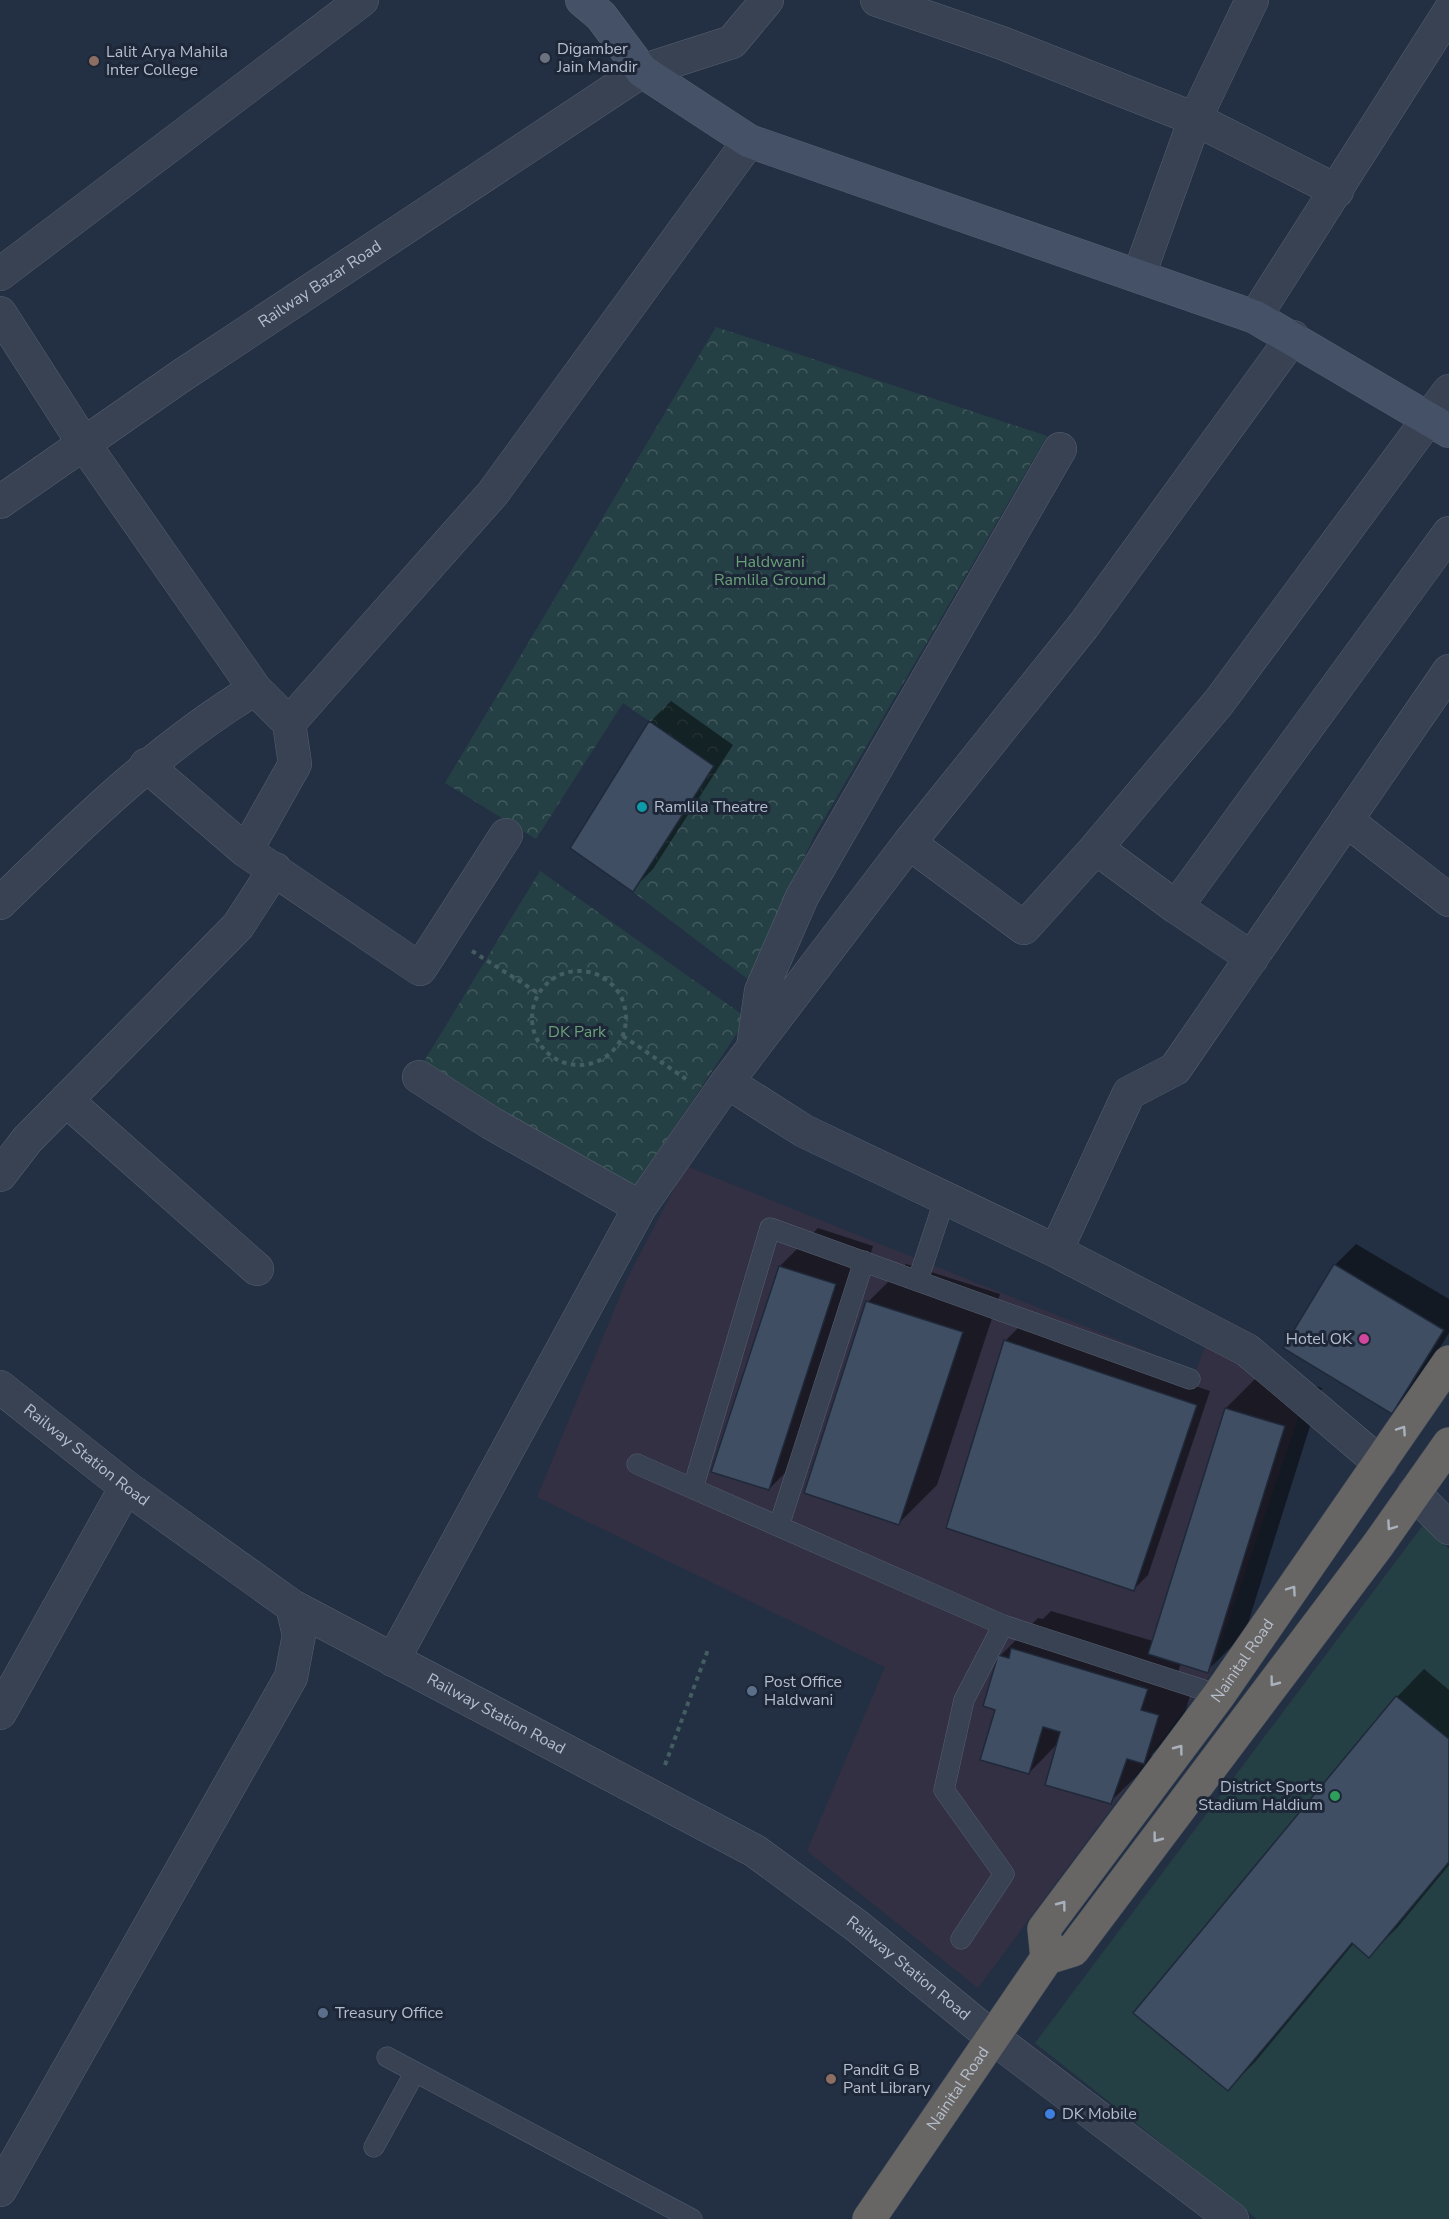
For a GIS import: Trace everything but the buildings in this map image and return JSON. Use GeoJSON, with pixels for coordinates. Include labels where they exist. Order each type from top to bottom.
{"type":"FeatureCollection","features":[{"type":"Feature","properties":{"kind":"highway","name":"Nainital Road"},"geometry":{"type":"LineString","coordinates":[[869,2219],[1047,1958],[1044,1929],[1219,1695],[1449,1362]]}},
{"type":"Feature","properties":{"kind":"highway"},"geometry":{"type":"LineString","coordinates":[[1047,1958],[1073,1950],[1449,1444]]}},
{"type":"Feature","properties":{"kind":"highway"},"geometry":{"type":"LineString","coordinates":[[1380,1463],[1414,1493]]}},
{"type":"Feature","properties":{"kind":"main road"},"geometry":{"type":"LineString","coordinates":[[596,5],[642,71],[749,141],[1255,317],[1440,425]]}},
{"type":"Feature","properties":{"kind":"street"},"geometry":{"type":"LineString","coordinates":[[0,274],[362,0]]}},
{"type":"Feature","properties":{"kind":"street","name":"Railway Bazar Road"},"geometry":{"type":"LineString","coordinates":[[0,502],[181,376],[642,71],[732,42],[767,0]]}},
{"type":"Feature","properties":{"kind":"street"},"geometry":{"type":"LineString","coordinates":[[1139,275],[1195,119],[1252,0]]}},
{"type":"Feature","properties":{"kind":"street"},"geometry":{"type":"LineString","coordinates":[[891,2],[1002,42],[1195,119],[1336,191]]}},
{"type":"Feature","properties":{"kind":"street"},"geometry":{"type":"LineString","coordinates":[[1255,317],[1449,12]]}},
{"type":"Feature","properties":{"kind":"street"},"geometry":{"type":"LineString","coordinates":[[289,723],[493,493],[749,141]]}},
{"type":"Feature","properties":{"kind":"street"},"geometry":{"type":"LineString","coordinates":[[0,313],[84,444],[255,689],[289,723],[295,764],[246,851]]}},
{"type":"Feature","properties":{"kind":"street"},"geometry":{"type":"LineString","coordinates":[[393,1660],[640,1207],[720,1090],[752,1052],[909,843],[1084,625],[1293,338]]}},
{"type":"Feature","properties":{"kind":"street"},"geometry":{"type":"LineString","coordinates":[[909,843],[1024,927],[1096,848],[1219,702],[1440,425],[1449,391]]}},
{"type":"Feature","properties":{"kind":"street"},"geometry":{"type":"LineString","coordinates":[[752,1052],[761,990],[802,897],[1060,449]]}},
{"type":"Feature","properties":{"kind":"street"},"geometry":{"type":"LineString","coordinates":[[1176,907],[1449,533]]}},
{"type":"Feature","properties":{"kind":"street"},"geometry":{"type":"LineString","coordinates":[[1056,1251],[1129,1093],[1175,1069],[1449,671]]}},
{"type":"Feature","properties":{"kind":"street"},"geometry":{"type":"LineString","coordinates":[[0,903],[146,765],[255,689]]}},
{"type":"Feature","properties":{"kind":"street"},"geometry":{"type":"LineString","coordinates":[[146,765],[246,851],[420,969],[506,835]]}},
{"type":"Feature","properties":{"kind":"street"},"geometry":{"type":"LineString","coordinates":[[1346,820],[1449,900]]}},
{"type":"Feature","properties":{"kind":"street"},"geometry":{"type":"LineString","coordinates":[[1096,848],[1176,907],[1252,958]]}},
{"type":"Feature","properties":{"kind":"street"},"geometry":{"type":"LineString","coordinates":[[0,1175],[27,1140],[238,926],[275,869]]}},
{"type":"Feature","properties":{"kind":"street"},"geometry":{"type":"LineString","coordinates":[[419,1077],[491,1123],[640,1207]]}},
{"type":"Feature","properties":{"kind":"street"},"geometry":{"type":"LineString","coordinates":[[720,1090],[1056,1251],[1248,1350],[1380,1463]]}},
{"type":"Feature","properties":{"kind":"street"},"geometry":{"type":"LineString","coordinates":[[66,1100],[257,1269]]}},
{"type":"Feature","properties":{"kind":"street","name":"Railway Station Road"},"geometry":{"type":"LineString","coordinates":[[0,1387],[126,1487],[292,1606],[755,1851],[857,1926],[992,2037],[1232,2219]]}},
{"type":"Feature","properties":{"kind":"street"},"geometry":{"type":"LineString","coordinates":[[0,1713],[126,1487]]}},
{"type":"Feature","properties":{"kind":"street"},"geometry":{"type":"LineString","coordinates":[[1414,1493],[1449,1528]]}},
{"type":"Feature","properties":{"kind":"street"},"geometry":{"type":"LineString","coordinates":[[0,2190],[291,1677],[299,1635],[292,1606]]}},
{"type":"Feature","properties":{"kind":"lane"},"geometry":{"type":"LineString","coordinates":[[918,1280],[945,1198]]}},
{"type":"Feature","properties":{"kind":"lane"},"geometry":{"type":"LineString","coordinates":[[693,1488],[770,1228],[1190,1379]]}},
{"type":"Feature","properties":{"kind":"lane"},"geometry":{"type":"LineString","coordinates":[[779,1526],[864,1261]]}},
{"type":"Feature","properties":{"kind":"lane"},"geometry":{"type":"LineString","coordinates":[[637,1464],[1003,1625],[1219,1695]]}},
{"type":"Feature","properties":{"kind":"lane"},"geometry":{"type":"LineString","coordinates":[[961,1939],[1004,1874],[944,1790],[964,1700],[1003,1625]]}},
{"type":"Feature","properties":{"kind":"lane"},"geometry":{"type":"LineString","coordinates":[[387,2057],[692,2219]]}},
{"type":"Feature","properties":{"kind":"lane"},"geometry":{"type":"LineString","coordinates":[[374,2147],[415,2072]]}},
{"type":"Feature","properties":{"kind":"path"},"geometry":{"type":"LineString","coordinates":[[443,933],[538,993]]}},
{"type":"Feature","properties":{"kind":"path"},"geometry":{"type":"LineString","coordinates":[[578,970],[593,972],[607,980],[618,991],[625,1005],[626,1021],[623,1036],[615,1049],[595,1062],[572,1065],[557,1060],[544,1051],[535,1038],[531,1023],[532,1008],[538,993],[548,981],[562,973],[578,970]]}},
{"type":"Feature","properties":{"kind":"path"},"geometry":{"type":"LineString","coordinates":[[623,1036],[720,1090]]}},
{"type":"Feature","properties":{"kind":"path"},"geometry":{"type":"LineString","coordinates":[[653,1797],[709,1647]]}},
{"type":"Feature","properties":{"kind":"shaded area"},"geometry":{"type":"Polygon","coordinates":[[[686,1166],[1196,1371],[1208,1338],[1302,1406],[1210,1675],[978,1988],[807,1851],[885,1667],[537,1497],[627,1279],[686,1166]]]}},
{"type":"Feature","properties":{"kind":"green space","name":"Haldwani Ramlila Ground"},"geometry":{"type":"Polygon","coordinates":[[[716,327],[1047,436],[814,836],[749,980],[633,892],[714,766],[623,703],[536,839],[445,783],[716,327]]]}},
{"type":"Feature","properties":{"kind":"green space","name":"DK Park"},"geometry":{"type":"Polygon","coordinates":[[[540,871],[747,1018],[632,1192],[420,1068],[540,871]]]}},
{"type":"Feature","properties":{"kind":"green space","name":"District Sports Stadium Haldium"},"geometry":{"type":"Polygon","coordinates":[[[1424,1524],[1449,1549],[1449,2219],[1257,2219],[1035,2043],[1424,1524]]]}},
{"type":"Feature","properties":{"kind":"place","name":"Digamber Jain Mandir"},"geometry":{"type":"Point","coordinates":[545,58]}},
{"type":"Feature","properties":{"kind":"place","name":"Lalit Arya Mahila Inter College"},"geometry":{"type":"Point","coordinates":[94,61]}},
{"type":"Feature","properties":{"kind":"place","name":"Ramlila Theatre"},"geometry":{"type":"Point","coordinates":[642,807]}},
{"type":"Feature","properties":{"kind":"place","name":"Hotel OK"},"geometry":{"type":"Point","coordinates":[1364,1339]}},
{"type":"Feature","properties":{"kind":"place","name":"Post Office Haldwani"},"geometry":{"type":"Point","coordinates":[752,1691]}},
{"type":"Feature","properties":{"kind":"place","name":"District Sports Stadium Haldium"},"geometry":{"type":"Point","coordinates":[1335,1796]}},
{"type":"Feature","properties":{"kind":"place","name":"Treasury Office"},"geometry":{"type":"Point","coordinates":[323,2013]}},
{"type":"Feature","properties":{"kind":"place","name":"Pandit G B Pant Library"},"geometry":{"type":"Point","coordinates":[831,2079]}},
{"type":"Feature","properties":{"kind":"place","name":"DK Mobile"},"geometry":{"type":"Point","coordinates":[1050,2114]}}]}
